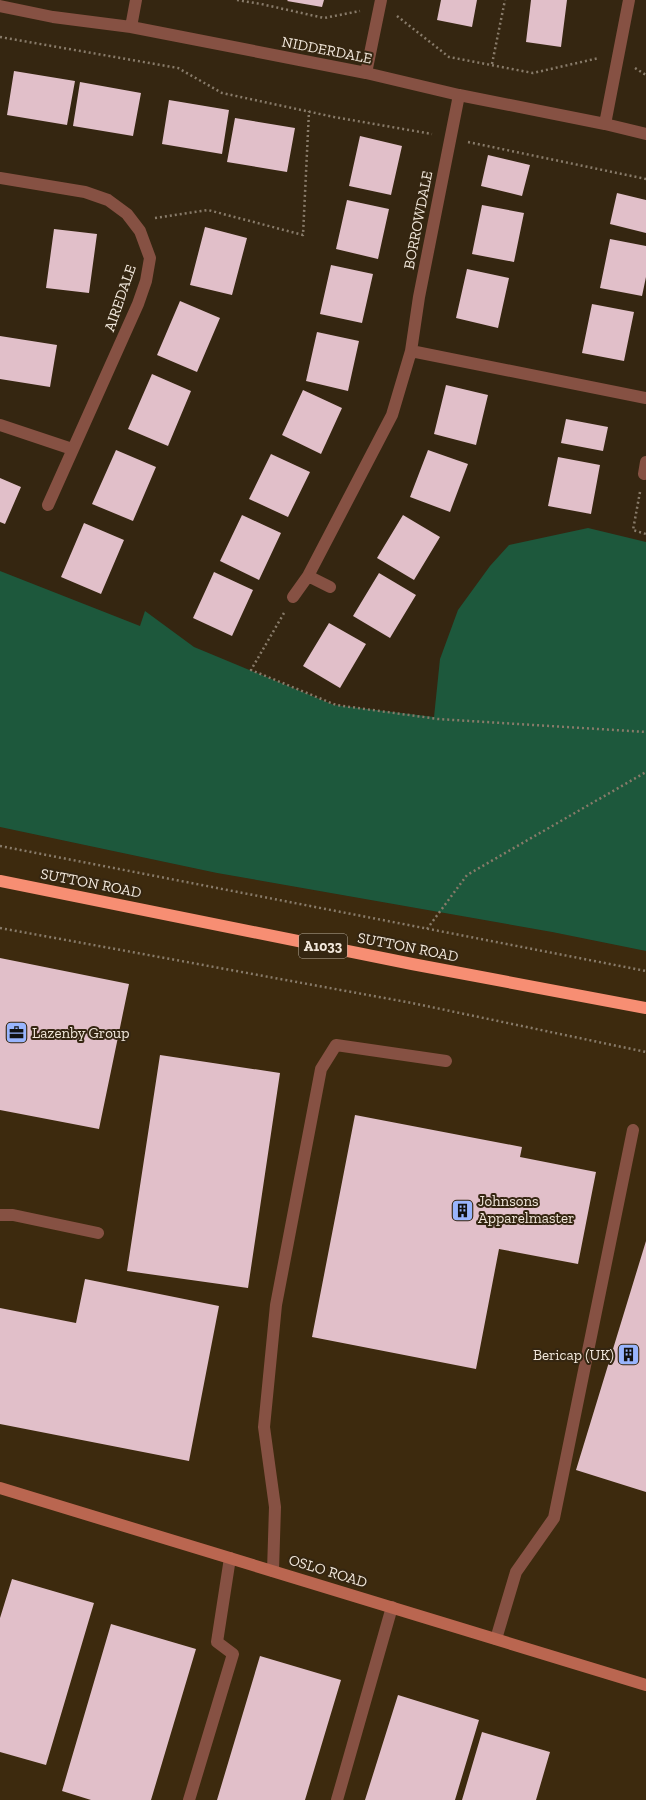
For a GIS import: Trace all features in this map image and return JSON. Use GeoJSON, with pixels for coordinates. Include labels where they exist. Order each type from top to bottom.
{"type":"FeatureCollection","features":[{"type":"Feature","properties":{"kind":"highway","name":"SUTTON ROAD"},"geometry":{"type":"LineString","coordinates":[[0,881],[412,964],[646,1008]]}},
{"type":"Feature","properties":{"kind":"street"},"geometry":{"type":"LineString","coordinates":[[131,27],[136,0]]}},
{"type":"Feature","properties":{"kind":"street"},"geometry":{"type":"LineString","coordinates":[[606,124],[617,58],[629,0]]}},
{"type":"Feature","properties":{"kind":"street"},"geometry":{"type":"LineString","coordinates":[[366,74],[380,5]]}},
{"type":"Feature","properties":{"kind":"street","name":"NIDDERDALE"},"geometry":{"type":"LineString","coordinates":[[0,6],[53,17],[131,27],[366,74],[458,95],[606,124],[646,134]]}},
{"type":"Feature","properties":{"kind":"street","name":"BORROWDALE"},"geometry":{"type":"LineString","coordinates":[[293,597],[308,576],[392,415],[411,351],[419,297],[458,95]]}},
{"type":"Feature","properties":{"kind":"street","name":"AIREDALE"},"geometry":{"type":"LineString","coordinates":[[0,178],[86,192],[108,200],[127,214],[140,231],[150,258],[146,281],[138,304],[48,505]]}},
{"type":"Feature","properties":{"kind":"street"},"geometry":{"type":"LineString","coordinates":[[411,351],[646,398]]}},
{"type":"Feature","properties":{"kind":"street"},"geometry":{"type":"LineString","coordinates":[[0,425],[72,449]]}},
{"type":"Feature","properties":{"kind":"street"},"geometry":{"type":"LineString","coordinates":[[308,576],[330,587]]}},
{"type":"Feature","properties":{"kind":"street"},"geometry":{"type":"LineString","coordinates":[[273,1571],[275,1507],[264,1427],[276,1305],[321,1069],[336,1045],[446,1061]]}},
{"type":"Feature","properties":{"kind":"street"},"geometry":{"type":"LineString","coordinates":[[496,1640],[516,1572],[554,1518],[633,1130]]}},
{"type":"Feature","properties":{"kind":"street"},"geometry":{"type":"LineString","coordinates":[[0,1215],[13,1216],[98,1233]]}},
{"type":"Feature","properties":{"kind":"street","name":"OSLO ROAD"},"geometry":{"type":"LineString","coordinates":[[0,1488],[646,1685]]}},
{"type":"Feature","properties":{"kind":"street"},"geometry":{"type":"LineString","coordinates":[[189,1800],[233,1654],[218,1642],[230,1558]]}},
{"type":"Feature","properties":{"kind":"street"},"geometry":{"type":"LineString","coordinates":[[337,1800],[392,1607]]}},
{"type":"Feature","properties":{"kind":"path"},"geometry":{"type":"LineString","coordinates":[[237,0],[262,2],[324,18],[380,5],[392,12],[449,57],[533,73],[601,57],[617,58],[628,63],[646,75]]}},
{"type":"Feature","properties":{"kind":"path"},"geometry":{"type":"LineString","coordinates":[[492,64],[505,0]]}},
{"type":"Feature","properties":{"kind":"path"},"geometry":{"type":"LineString","coordinates":[[0,37],[178,68],[222,93],[450,138],[646,179]]}},
{"type":"Feature","properties":{"kind":"path"},"geometry":{"type":"LineString","coordinates":[[140,231],[156,217],[208,210],[303,235],[309,111]]}},
{"type":"Feature","properties":{"kind":"path"},"geometry":{"type":"LineString","coordinates":[[645,468],[633,530],[646,534]]}},
{"type":"Feature","properties":{"kind":"path"},"geometry":{"type":"LineString","coordinates":[[293,597],[251,670],[336,705],[438,719],[646,732]]}},
{"type":"Feature","properties":{"kind":"path"},"geometry":{"type":"LineString","coordinates":[[427,929],[467,875],[646,772]]}},
{"type":"Feature","properties":{"kind":"path"},"geometry":{"type":"LineString","coordinates":[[0,846],[646,971]]}},
{"type":"Feature","properties":{"kind":"path"},"geometry":{"type":"LineString","coordinates":[[0,928],[412,1003],[646,1052]]}},
{"type":"Feature","properties":{"kind":"shaded area"},"geometry":{"type":"Polygon","coordinates":[[[0,827],[217,873],[552,932],[646,951],[646,1800],[0,1800],[0,827]]]}},
{"type":"Feature","properties":{"kind":"green space"},"geometry":{"type":"Polygon","coordinates":[[[588,528],[646,542],[646,951],[552,932],[217,873],[0,827],[0,571],[140,626],[145,611],[194,647],[334,705],[434,717],[440,659],[458,610],[490,566],[509,545],[588,528]]]}},
{"type":"Feature","properties":{"kind":"building"},"geometry":{"type":"Polygon","coordinates":[[[324,0],[322,7],[287,1],[324,0]]]}},
{"type":"Feature","properties":{"kind":"building"},"geometry":{"type":"Polygon","coordinates":[[[441,0],[477,0],[472,27],[437,20],[441,0]]]}},
{"type":"Feature","properties":{"kind":"building"},"geometry":{"type":"Polygon","coordinates":[[[531,0],[567,0],[561,47],[526,42],[531,0]]]}},
{"type":"Feature","properties":{"kind":"building"},"geometry":{"type":"Polygon","coordinates":[[[14,71],[75,81],[67,125],[7,115],[14,71]]]}},
{"type":"Feature","properties":{"kind":"building"},"geometry":{"type":"Polygon","coordinates":[[[80,82],[141,93],[133,136],[73,126],[80,82]]]}},
{"type":"Feature","properties":{"kind":"building"},"geometry":{"type":"Polygon","coordinates":[[[169,100],[229,110],[222,154],[162,144],[169,100]]]}},
{"type":"Feature","properties":{"kind":"building"},"geometry":{"type":"Polygon","coordinates":[[[235,118],[295,128],[287,172],[227,162],[235,118]]]}},
{"type":"Feature","properties":{"kind":"building"},"geometry":{"type":"Polygon","coordinates":[[[360,136],[402,146],[391,195],[349,186],[360,136]]]}},
{"type":"Feature","properties":{"kind":"building"},"geometry":{"type":"Polygon","coordinates":[[[488,155],[530,165],[522,196],[481,186],[488,155]]]}},
{"type":"Feature","properties":{"kind":"building"},"geometry":{"type":"Polygon","coordinates":[[[617,193],[646,200],[646,233],[610,224],[617,193]]]}},
{"type":"Feature","properties":{"kind":"building"},"geometry":{"type":"Polygon","coordinates":[[[347,200],[389,209],[378,259],[336,249],[347,200]]]}},
{"type":"Feature","properties":{"kind":"building"},"geometry":{"type":"Polygon","coordinates":[[[482,205],[524,213],[514,262],[472,254],[482,205]]]}},
{"type":"Feature","properties":{"kind":"building"},"geometry":{"type":"Polygon","coordinates":[[[205,227],[247,238],[232,295],[190,285],[205,227]]]}},
{"type":"Feature","properties":{"kind":"building"},"geometry":{"type":"Polygon","coordinates":[[[54,229],[97,234],[89,293],[46,288],[54,229]]]}},
{"type":"Feature","properties":{"kind":"building"},"geometry":{"type":"Polygon","coordinates":[[[610,239],[646,246],[646,277],[642,296],[600,288],[610,239]]]}},
{"type":"Feature","properties":{"kind":"building"},"geometry":{"type":"Polygon","coordinates":[[[331,265],[373,274],[362,323],[320,314],[331,265]]]}},
{"type":"Feature","properties":{"kind":"building"},"geometry":{"type":"Polygon","coordinates":[[[467,269],[509,278],[498,328],[456,318],[467,269]]]}},
{"type":"Feature","properties":{"kind":"building"},"geometry":{"type":"Polygon","coordinates":[[[180,301],[220,318],[197,372],[157,355],[180,301]]]}},
{"type":"Feature","properties":{"kind":"building"},"geometry":{"type":"Polygon","coordinates":[[[592,304],[634,312],[624,361],[582,353],[592,304]]]}},
{"type":"Feature","properties":{"kind":"building"},"geometry":{"type":"Polygon","coordinates":[[[317,332],[359,341],[348,391],[306,381],[317,332]]]}},
{"type":"Feature","properties":{"kind":"building"},"geometry":{"type":"Polygon","coordinates":[[[0,336],[57,345],[50,387],[0,379],[0,336]]]}},
{"type":"Feature","properties":{"kind":"building"},"geometry":{"type":"Polygon","coordinates":[[[152,374],[191,391],[168,446],[128,429],[152,374]]]}},
{"type":"Feature","properties":{"kind":"building"},"geometry":{"type":"Polygon","coordinates":[[[446,385],[488,395],[476,445],[434,434],[446,385]]]}},
{"type":"Feature","properties":{"kind":"building"},"geometry":{"type":"Polygon","coordinates":[[[303,390],[342,408],[321,454],[282,435],[303,390]]]}},
{"type":"Feature","properties":{"kind":"building"},"geometry":{"type":"Polygon","coordinates":[[[566,419],[608,427],[603,451],[561,443],[566,419]]]}},
{"type":"Feature","properties":{"kind":"building"},"geometry":{"type":"Polygon","coordinates":[[[116,450],[156,467],[133,521],[92,504],[116,450]]]}},
{"type":"Feature","properties":{"kind":"building"},"geometry":{"type":"Polygon","coordinates":[[[428,450],[468,464],[450,512],[410,497],[428,450]]]}},
{"type":"Feature","properties":{"kind":"building"},"geometry":{"type":"Polygon","coordinates":[[[271,454],[310,472],[288,517],[249,499],[271,454]]]}},
{"type":"Feature","properties":{"kind":"building"},"geometry":{"type":"Polygon","coordinates":[[[558,457],[600,465],[591,514],[548,506],[558,457]]]}},
{"type":"Feature","properties":{"kind":"building"},"geometry":{"type":"Polygon","coordinates":[[[0,478],[21,487],[5,524],[0,522],[0,478]]]}},
{"type":"Feature","properties":{"kind":"building"},"geometry":{"type":"Polygon","coordinates":[[[242,515],[281,533],[259,580],[220,561],[242,515]]]}},
{"type":"Feature","properties":{"kind":"building"},"geometry":{"type":"Polygon","coordinates":[[[403,515],[440,537],[414,580],[377,558],[403,515]]]}},
{"type":"Feature","properties":{"kind":"building"},"geometry":{"type":"Polygon","coordinates":[[[84,523],[124,540],[101,594],[61,577],[84,523]]]}},
{"type":"Feature","properties":{"kind":"building"},"geometry":{"type":"Polygon","coordinates":[[[214,572],[253,590],[232,636],[193,618],[214,572]]]}},
{"type":"Feature","properties":{"kind":"building"},"geometry":{"type":"Polygon","coordinates":[[[379,573],[416,595],[390,638],[353,616],[379,573]]]}},
{"type":"Feature","properties":{"kind":"building"},"geometry":{"type":"Polygon","coordinates":[[[329,623],[366,644],[340,688],[303,666],[329,623]]]}},
{"type":"Feature","properties":{"kind":"building"},"geometry":{"type":"Polygon","coordinates":[[[0,958],[129,984],[99,1129],[0,1110],[0,958]]]}},
{"type":"Feature","properties":{"kind":"building"},"geometry":{"type":"Polygon","coordinates":[[[160,1055],[280,1073],[248,1288],[127,1271],[160,1055]]]}},
{"type":"Feature","properties":{"kind":"building","name":"Johnsons Apparelmaster"},"geometry":{"type":"Polygon","coordinates":[[[355,1115],[522,1147],[520,1157],[596,1172],[578,1264],[499,1249],[476,1369],[312,1337],[355,1115]]]}},
{"type":"Feature","properties":{"kind":"building","name":"Bericap (UK)"},"geometry":{"type":"Polygon","coordinates":[[[646,1241],[646,1492],[576,1470],[646,1241]]]}},
{"type":"Feature","properties":{"kind":"building"},"geometry":{"type":"Polygon","coordinates":[[[85,1279],[219,1306],[189,1461],[0,1424],[0,1308],[76,1323],[85,1279]]]}},
{"type":"Feature","properties":{"kind":"building"},"geometry":{"type":"Polygon","coordinates":[[[12,1579],[94,1603],[46,1765],[0,1752],[0,1618],[12,1579]]]}},
{"type":"Feature","properties":{"kind":"building"},"geometry":{"type":"Polygon","coordinates":[[[111,1624],[196,1649],[151,1800],[91,1800],[62,1791],[111,1624]]]}},
{"type":"Feature","properties":{"kind":"building"},"geometry":{"type":"Polygon","coordinates":[[[260,1656],[341,1680],[305,1800],[217,1800],[260,1656]]]}},
{"type":"Feature","properties":{"kind":"building"},"geometry":{"type":"Polygon","coordinates":[[[398,1695],[479,1720],[455,1800],[365,1800],[398,1695]]]}},
{"type":"Feature","properties":{"kind":"building"},"geometry":{"type":"Polygon","coordinates":[[[482,1732],[550,1752],[536,1800],[462,1800],[482,1732]]]}},
{"type":"Feature","properties":{"kind":"place","name":"Lazenby Group"},"geometry":{"type":"Point","coordinates":[17,1033]}},
{"type":"Feature","properties":{"kind":"place","name":"Johnsons Apparelmaster"},"geometry":{"type":"Point","coordinates":[462,1210]}},
{"type":"Feature","properties":{"kind":"place","name":"Bericap (UK)"},"geometry":{"type":"Point","coordinates":[629,1355]}}]}
